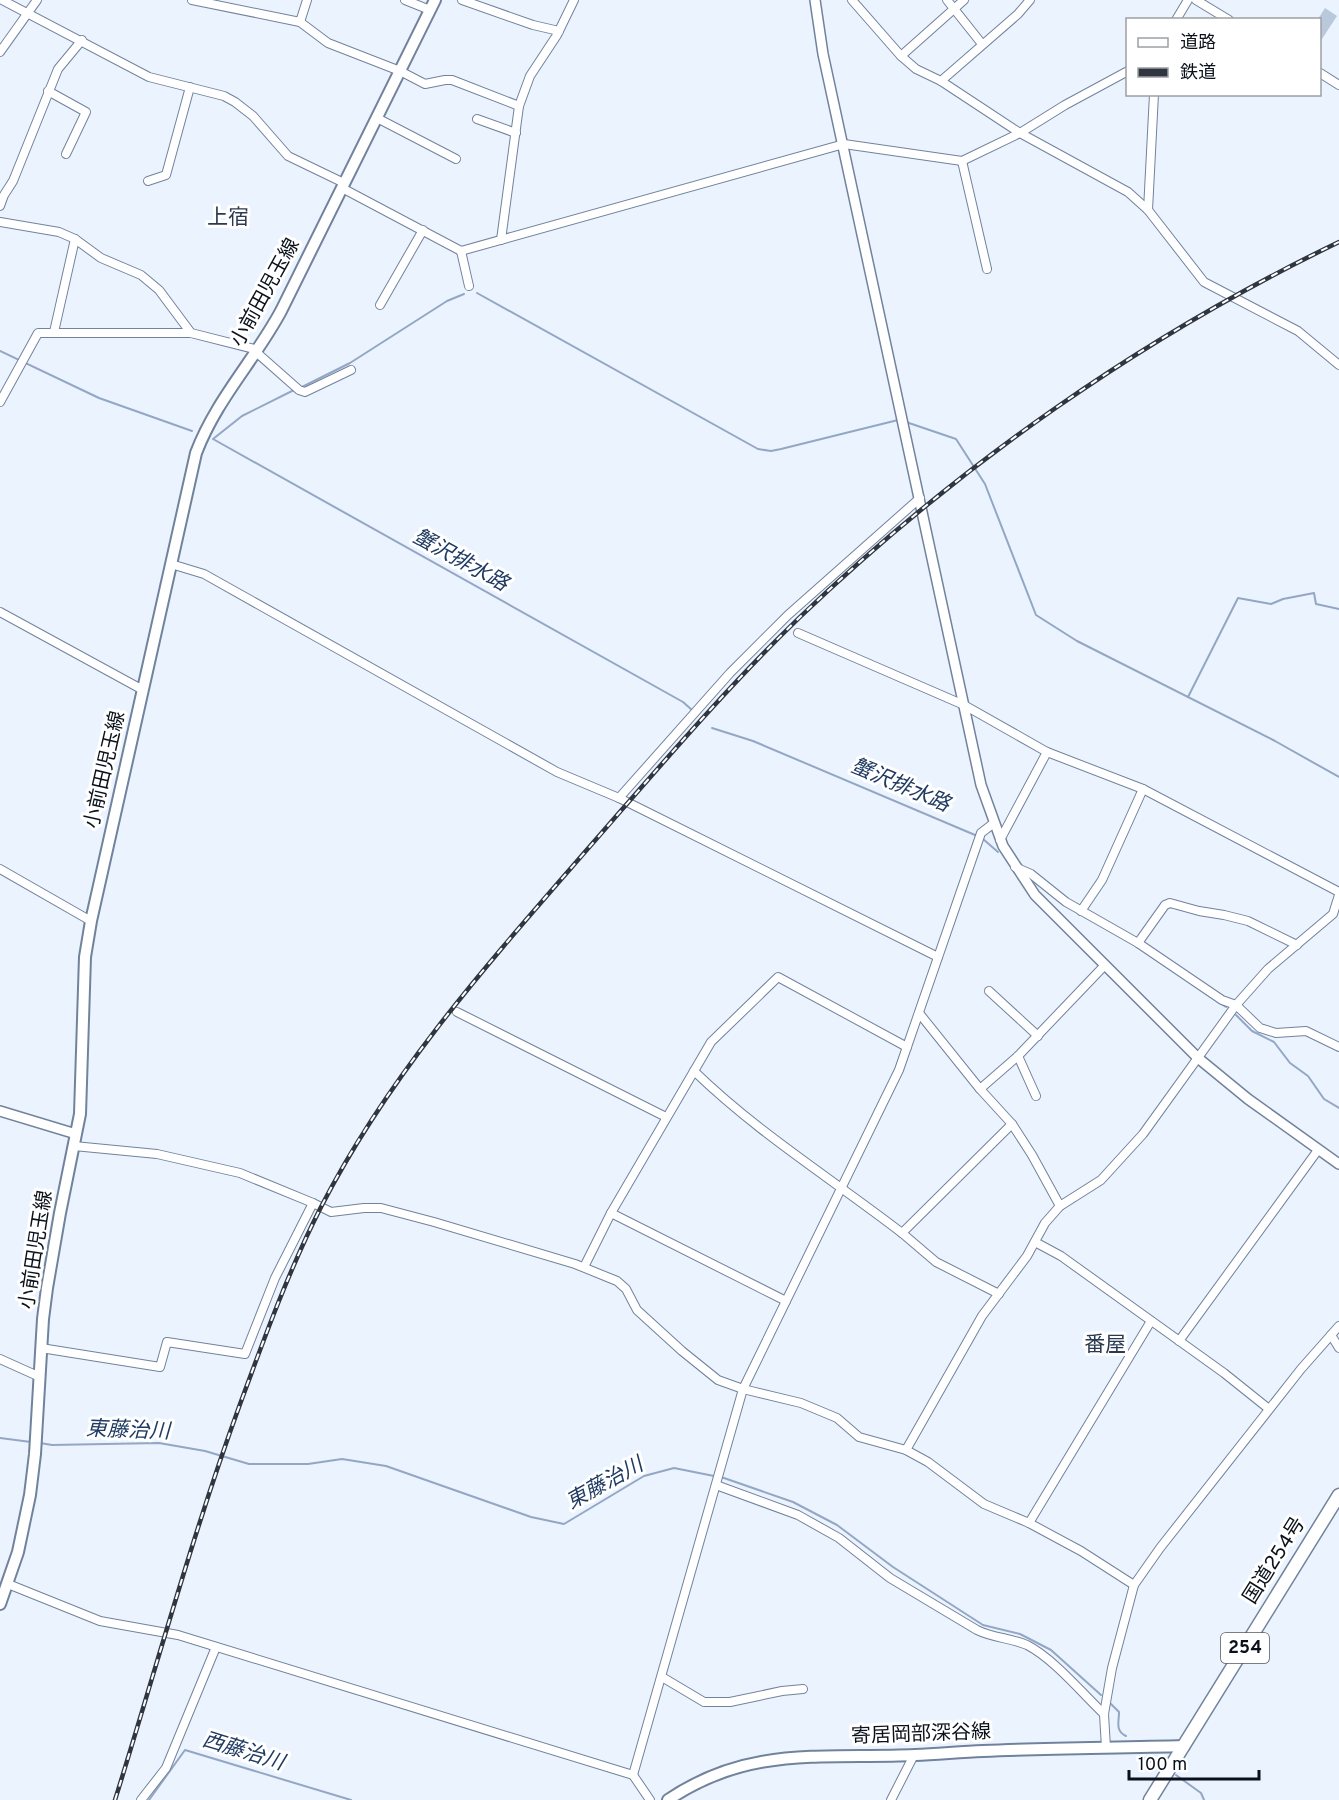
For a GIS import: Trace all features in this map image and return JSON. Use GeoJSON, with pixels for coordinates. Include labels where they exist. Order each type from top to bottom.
{"type":"FeatureCollection","features":[{"type":"Feature","properties":{"kind":"highway","name":"国道254号"},"geometry":{"type":"LineString","coordinates":[[1150,1800],[1339,1495]]}},
{"type":"Feature","properties":{"kind":"main road","name":"小前田児玉線"},"geometry":{"type":"LineString","coordinates":[[0,1604],[18,1552],[30,1495],[35,1454],[41,1348],[51,1259],[80,1114],[85,957],[91,921],[196,453],[204,430],[281,311],[433,5]]}},
{"type":"Feature","properties":{"kind":"main road","name":"寄居岡部深谷線"},"geometry":{"type":"LineString","coordinates":[[668,1800],[679,1792],[716,1775],[736,1767],[769,1759],[801,1756],[914,1755],[1184,1746]]}},
{"type":"Feature","properties":{"kind":"street"},"geometry":{"type":"LineString","coordinates":[[2,0],[82,40],[128,68],[149,77],[224,96],[235,102],[253,116],[288,156],[461,251],[843,144],[962,161],[1020,133],[1065,105],[1126,72]]}},
{"type":"Feature","properties":{"kind":"street"},"geometry":{"type":"LineString","coordinates":[[0,52],[37,0]]}},
{"type":"Feature","properties":{"kind":"street"},"geometry":{"type":"LineString","coordinates":[[192,0],[300,22],[328,43],[400,71],[425,84],[452,80],[519,106]]}},
{"type":"Feature","properties":{"kind":"street"},"geometry":{"type":"LineString","coordinates":[[300,22],[307,0]]}},
{"type":"Feature","properties":{"kind":"street"},"geometry":{"type":"LineString","coordinates":[[405,0],[433,5]]}},
{"type":"Feature","properties":{"kind":"street"},"geometry":{"type":"LineString","coordinates":[[462,0],[533,25],[559,31]]}},
{"type":"Feature","properties":{"kind":"street"},"geometry":{"type":"LineString","coordinates":[[501,240],[519,106],[530,76],[559,31],[574,0]]}},
{"type":"Feature","properties":{"kind":"street"},"geometry":{"type":"LineString","coordinates":[[815,0],[823,54],[981,785],[1000,840],[1014,866],[1035,895],[1198,1058],[1248,1099],[1339,1164]]}},
{"type":"Feature","properties":{"kind":"street"},"geometry":{"type":"LineString","coordinates":[[852,0],[901,56],[916,69],[940,81],[1020,133],[1128,192],[1148,210],[1204,282],[1298,331],[1339,365]]}},
{"type":"Feature","properties":{"kind":"street"},"geometry":{"type":"LineString","coordinates":[[946,0],[982,44]]}},
{"type":"Feature","properties":{"kind":"street"},"geometry":{"type":"LineString","coordinates":[[901,56],[964,0]]}},
{"type":"Feature","properties":{"kind":"street"},"geometry":{"type":"LineString","coordinates":[[1177,18],[1188,0]]}},
{"type":"Feature","properties":{"kind":"street"},"geometry":{"type":"LineString","coordinates":[[1196,0],[1226,18]]}},
{"type":"Feature","properties":{"kind":"street"},"geometry":{"type":"LineString","coordinates":[[940,81],[1018,14],[1028,1]]}},
{"type":"Feature","properties":{"kind":"street"},"geometry":{"type":"LineString","coordinates":[[0,206],[13,182],[58,69],[82,40]]}},
{"type":"Feature","properties":{"kind":"street"},"geometry":{"type":"LineString","coordinates":[[1321,74],[1339,85]]}},
{"type":"Feature","properties":{"kind":"street"},"geometry":{"type":"LineString","coordinates":[[148,181],[166,175],[190,87]]}},
{"type":"Feature","properties":{"kind":"street"},"geometry":{"type":"LineString","coordinates":[[48,91],[86,112],[66,154]]}},
{"type":"Feature","properties":{"kind":"street"},"geometry":{"type":"LineString","coordinates":[[1148,210],[1154,96]]}},
{"type":"Feature","properties":{"kind":"street"},"geometry":{"type":"LineString","coordinates":[[377,118],[456,159]]}},
{"type":"Feature","properties":{"kind":"street"},"geometry":{"type":"LineString","coordinates":[[477,119],[516,133]]}},
{"type":"Feature","properties":{"kind":"street"},"geometry":{"type":"LineString","coordinates":[[962,161],[987,269]]}},
{"type":"Feature","properties":{"kind":"street"},"geometry":{"type":"LineString","coordinates":[[0,222],[59,232],[75,238],[101,258],[141,275],[159,290],[191,333]]}},
{"type":"Feature","properties":{"kind":"street"},"geometry":{"type":"LineString","coordinates":[[380,305],[423,230]]}},
{"type":"Feature","properties":{"kind":"street"},"geometry":{"type":"LineString","coordinates":[[54,332],[75,238]]}},
{"type":"Feature","properties":{"kind":"street"},"geometry":{"type":"LineString","coordinates":[[461,251],[469,286]]}},
{"type":"Feature","properties":{"kind":"street"},"geometry":{"type":"LineString","coordinates":[[0,402],[38,333],[191,333],[257,351],[299,390],[305,392],[351,370]]}},
{"type":"Feature","properties":{"kind":"street"},"geometry":{"type":"LineString","coordinates":[[619,798],[730,673],[788,615],[920,498]]}},
{"type":"Feature","properties":{"kind":"street"},"geometry":{"type":"LineString","coordinates":[[171,564],[204,574],[557,772],[619,798],[938,957]]}},
{"type":"Feature","properties":{"kind":"street"},"geometry":{"type":"LineString","coordinates":[[0,612],[143,690]]}},
{"type":"Feature","properties":{"kind":"street"},"geometry":{"type":"LineString","coordinates":[[798,633],[964,705],[1047,752],[1143,789],[1339,893],[1333,914],[1268,969],[1236,1005],[1143,1134],[1101,1180],[1060,1206],[1045,1223],[1027,1256],[982,1316],[906,1450]]}},
{"type":"Feature","properties":{"kind":"street"},"geometry":{"type":"LineString","coordinates":[[1000,840],[1047,752]]}},
{"type":"Feature","properties":{"kind":"street"},"geometry":{"type":"LineString","coordinates":[[1081,911],[1102,880],[1143,789]]}},
{"type":"Feature","properties":{"kind":"street"},"geometry":{"type":"LineString","coordinates":[[633,1775],[663,1677],[743,1389],[899,1070],[981,833],[994,823]]}},
{"type":"Feature","properties":{"kind":"street"},"geometry":{"type":"LineString","coordinates":[[1014,866],[1031,874],[1081,911],[1138,943],[1222,1000],[1236,1005],[1260,1028],[1276,1033],[1306,1031],[1339,1047]]}},
{"type":"Feature","properties":{"kind":"street"},"geometry":{"type":"LineString","coordinates":[[0,869],[91,921]]}},
{"type":"Feature","properties":{"kind":"street"},"geometry":{"type":"LineString","coordinates":[[1138,943],[1165,905],[1170,903],[1199,912],[1248,921],[1297,945]]}},
{"type":"Feature","properties":{"kind":"street"},"geometry":{"type":"LineString","coordinates":[[980,1089],[1018,1056],[1105,965]]}},
{"type":"Feature","properties":{"kind":"street"},"geometry":{"type":"LineString","coordinates":[[584,1267],[611,1213],[711,1041],[778,977],[907,1047]]}},
{"type":"Feature","properties":{"kind":"street"},"geometry":{"type":"LineString","coordinates":[[989,991],[1038,1035]]}},
{"type":"Feature","properties":{"kind":"street"},"geometry":{"type":"LineString","coordinates":[[457,1012],[666,1117]]}},
{"type":"Feature","properties":{"kind":"street"},"geometry":{"type":"LineString","coordinates":[[919,1013],[980,1089],[1012,1124],[1060,1206]]}},
{"type":"Feature","properties":{"kind":"street"},"geometry":{"type":"LineString","coordinates":[[1018,1056],[1036,1096]]}},
{"type":"Feature","properties":{"kind":"street"},"geometry":{"type":"LineString","coordinates":[[694,1071],[722,1098],[803,1162],[841,1186],[936,1262],[999,1294]]}},
{"type":"Feature","properties":{"kind":"street"},"geometry":{"type":"LineString","coordinates":[[0,1111],[76,1134]]}},
{"type":"Feature","properties":{"kind":"street"},"geometry":{"type":"LineString","coordinates":[[902,1233],[1012,1124]]}},
{"type":"Feature","properties":{"kind":"street"},"geometry":{"type":"LineString","coordinates":[[74,1146],[157,1154],[240,1173],[331,1212],[381,1208],[584,1267],[617,1281],[626,1289],[637,1310],[718,1380],[743,1389],[801,1403],[837,1418],[859,1437],[906,1450],[928,1462],[984,1504],[1029,1523],[1081,1551],[1134,1585]]}},
{"type":"Feature","properties":{"kind":"street"},"geometry":{"type":"LineString","coordinates":[[1179,1341],[1318,1150]]}},
{"type":"Feature","properties":{"kind":"street"},"geometry":{"type":"LineString","coordinates":[[41,1348],[160,1366],[167,1342],[245,1354],[275,1278],[314,1203]]}},
{"type":"Feature","properties":{"kind":"street"},"geometry":{"type":"LineString","coordinates":[[611,1213],[786,1301]]}},
{"type":"Feature","properties":{"kind":"street"},"geometry":{"type":"LineString","coordinates":[[1035,1242],[1061,1256],[1269,1409]]}},
{"type":"Feature","properties":{"kind":"street"},"geometry":{"type":"LineString","coordinates":[[1029,1523],[1151,1321]]}},
{"type":"Feature","properties":{"kind":"street"},"geometry":{"type":"LineString","coordinates":[[1106,1748],[1104,1714],[1112,1668],[1134,1585],[1160,1548],[1269,1409],[1339,1326]]}},
{"type":"Feature","properties":{"kind":"street"},"geometry":{"type":"LineString","coordinates":[[1331,1335],[1339,1348]]}},
{"type":"Feature","properties":{"kind":"street"},"geometry":{"type":"LineString","coordinates":[[0,1359],[40,1377]]}},
{"type":"Feature","properties":{"kind":"street"},"geometry":{"type":"LineString","coordinates":[[716,1485],[798,1515],[839,1539],[890,1578],[977,1630],[989,1636],[1008,1639],[1028,1646],[1044,1657],[1104,1714]]}},
{"type":"Feature","properties":{"kind":"street"},"geometry":{"type":"LineString","coordinates":[[8,1584],[100,1621],[124,1627],[167,1632],[633,1775],[650,1800]]}},
{"type":"Feature","properties":{"kind":"street"},"geometry":{"type":"LineString","coordinates":[[141,1800],[166,1768],[216,1647]]}},
{"type":"Feature","properties":{"kind":"street"},"geometry":{"type":"LineString","coordinates":[[663,1677],[704,1702],[730,1702],[756,1695],[803,1689]]}},
{"type":"Feature","properties":{"kind":"street"},"geometry":{"type":"LineString","coordinates":[[891,1800],[914,1755]]}},
{"type":"Feature","properties":{"kind":"shaded area"},"geometry":{"type":"Polygon","coordinates":[[[1325,8],[1337,16],[1321,40],[1321,18],[1319,18],[1325,8]]]}},
{"type":"Feature","properties":{"kind":"waterway"},"geometry":{"type":"LineString","coordinates":[[477,293],[758,449],[771,451],[781,449],[898,420]]}},
{"type":"Feature","properties":{"kind":"waterway"},"geometry":{"type":"LineString","coordinates":[[302,387],[350,363],[447,301],[464,294]]}},
{"type":"Feature","properties":{"kind":"waterway","name":"蟹沢排水路"},"geometry":{"type":"LineString","coordinates":[[0,351],[99,398],[192,431]]}},
{"type":"Feature","properties":{"kind":"waterway","name":"蟹沢排水路"},"geometry":{"type":"LineString","coordinates":[[294,390],[242,416],[213,439],[683,702],[692,710]]}},
{"type":"Feature","properties":{"kind":"waterway"},"geometry":{"type":"LineString","coordinates":[[906,422],[956,439],[985,484],[1036,615],[1077,641],[1275,741],[1339,777]]}},
{"type":"Feature","properties":{"kind":"waterway"},"geometry":{"type":"LineString","coordinates":[[1188,697],[1238,598],[1271,604],[1283,599],[1314,593],[1316,604],[1339,609]]}},
{"type":"Feature","properties":{"kind":"waterway","name":"蟹沢排水路"},"geometry":{"type":"LineString","coordinates":[[712,728],[753,741],[975,835]]}},
{"type":"Feature","properties":{"kind":"waterway","name":"蟹沢排水路"},"geometry":{"type":"LineString","coordinates":[[983,839],[998,852]]}},
{"type":"Feature","properties":{"kind":"waterway","name":"蟹沢排水路"},"geometry":{"type":"LineString","coordinates":[[1030,878],[1040,886]]}},
{"type":"Feature","properties":{"kind":"waterway","name":"蟹沢排水路"},"geometry":{"type":"LineString","coordinates":[[1218,1002],[1226,1007]]}},
{"type":"Feature","properties":{"kind":"waterway","name":"蟹沢排水路"},"geometry":{"type":"LineString","coordinates":[[1236,1015],[1252,1031],[1274,1042],[1290,1063],[1308,1076],[1324,1099],[1339,1108]]}},
{"type":"Feature","properties":{"kind":"waterway","name":"東藤治川"},"geometry":{"type":"LineString","coordinates":[[0,1438],[31,1442]]}},
{"type":"Feature","properties":{"kind":"waterway","name":"東藤治川"},"geometry":{"type":"LineString","coordinates":[[40,1443],[52,1445],[159,1443],[205,1451],[249,1464],[308,1464],[342,1459],[386,1466],[531,1517],[564,1524],[644,1476],[674,1468],[724,1478],[793,1502],[837,1525],[893,1567],[983,1625],[1020,1634],[1051,1650],[1101,1695]]}},
{"type":"Feature","properties":{"kind":"waterway"},"geometry":{"type":"LineString","coordinates":[[1111,1704],[1119,1712],[1119,1729],[1126,1736]]}},
{"type":"Feature","properties":{"kind":"waterway","name":"西藤治川"},"geometry":{"type":"LineString","coordinates":[[149,1800],[185,1750],[351,1800]]}},
{"type":"Feature","properties":{"kind":"waterway"},"geometry":{"type":"LineString","coordinates":[[1140,1756],[1156,1764]]}},
{"type":"Feature","properties":{"kind":"waterway"},"geometry":{"type":"LineString","coordinates":[[1176,1775],[1201,1793],[1204,1800]]}},
{"type":"Feature","properties":{"kind":"railway"},"geometry":{"type":"LineString","coordinates":[[115,1800],[206,1504],[239,1407],[287,1281],[309,1231],[347,1160],[406,1069],[439,1026],[542,901],[714,706],[800,617],[860,561],[923,508],[1055,408],[1194,319],[1339,242]]}},
{"type":"Feature","properties":{"kind":"district","name":"上宿"},"geometry":{"type":"Point","coordinates":[228,218]}},
{"type":"Feature","properties":{"kind":"district","name":"番屋"},"geometry":{"type":"Point","coordinates":[1105,1345]}}]}
